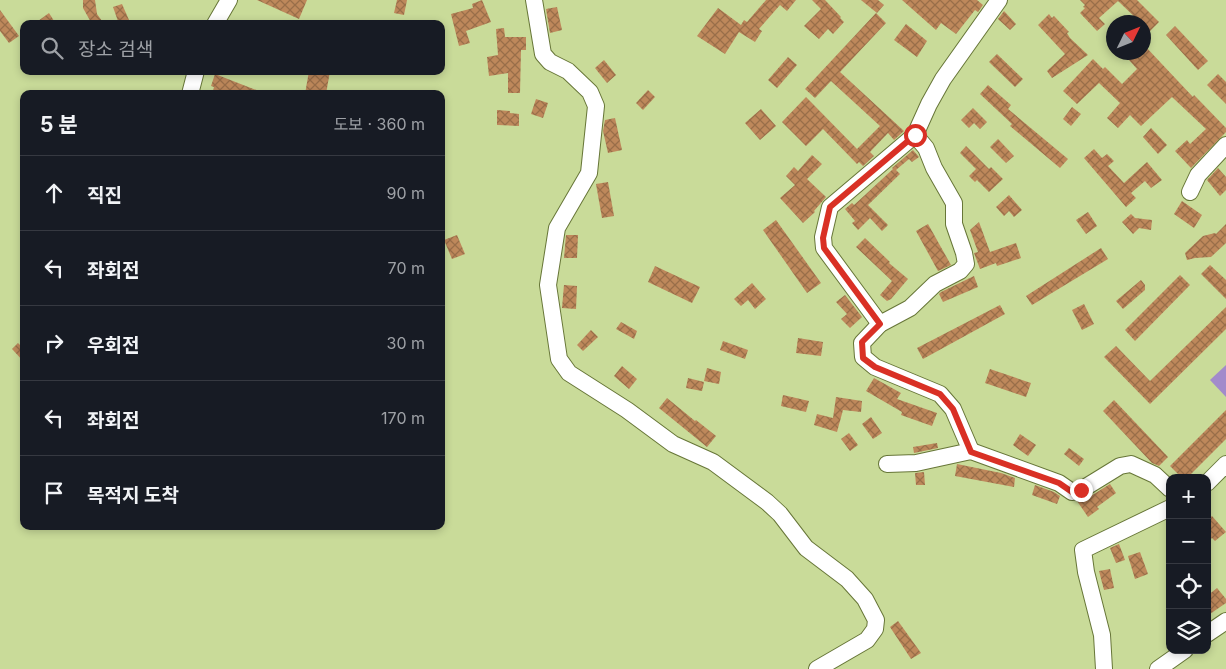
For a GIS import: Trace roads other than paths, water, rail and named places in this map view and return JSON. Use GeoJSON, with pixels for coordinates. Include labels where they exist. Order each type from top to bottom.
{"type":"FeatureCollection","features":[{"type":"Feature","properties":{"kind":"street"},"geometry":{"type":"LineString","coordinates":[[217,20],[229,0]]}},
{"type":"Feature","properties":{"kind":"street"},"geometry":{"type":"LineString","coordinates":[[534,0],[543,54],[550,62],[568,71],[590,92],[596,106],[589,173],[557,228],[548,285],[559,359],[569,373],[627,410],[672,444],[713,462],[767,502],[780,514],[806,548],[848,579],[865,600],[876,620],[876,629],[867,640],[820,668]]}},
{"type":"Feature","properties":{"kind":"street"},"geometry":{"type":"LineString","coordinates":[[880,324],[824,248],[823,238],[830,207],[915,135],[928,104],[943,79],[999,0]]}},
{"type":"Feature","properties":{"kind":"street"},"geometry":{"type":"LineString","coordinates":[[191,90],[195,75]]}},
{"type":"Feature","properties":{"kind":"street"},"geometry":{"type":"LineString","coordinates":[[915,135],[926,148],[934,168],[954,203],[954,224],[966,264],[960,271],[935,284],[910,308],[880,324],[862,342],[863,358],[875,367],[940,394],[953,409],[971,452]]}},
{"type":"Feature","properties":{"kind":"street"},"geometry":{"type":"LineString","coordinates":[[1190,192],[1198,175],[1226,145]]}},
{"type":"Feature","properties":{"kind":"street"},"geometry":{"type":"LineString","coordinates":[[887,464],[916,463],[971,452],[1059,483],[1072,492],[1081,490],[1120,466],[1131,464],[1155,475],[1166,485]]}},
{"type":"Feature","properties":{"kind":"street"},"geometry":{"type":"LineString","coordinates":[[1211,479],[1226,464]]}},
{"type":"Feature","properties":{"kind":"street"},"geometry":{"type":"LineString","coordinates":[[1104,669],[1102,634],[1086,572],[1083,550],[1166,510]]}},
{"type":"Feature","properties":{"kind":"street"},"geometry":{"type":"LineString","coordinates":[[1211,631],[1226,621]]}},
{"type":"Feature","properties":{"kind":"street"},"geometry":{"type":"LineString","coordinates":[[1158,669],[1179,654]]}}]}
